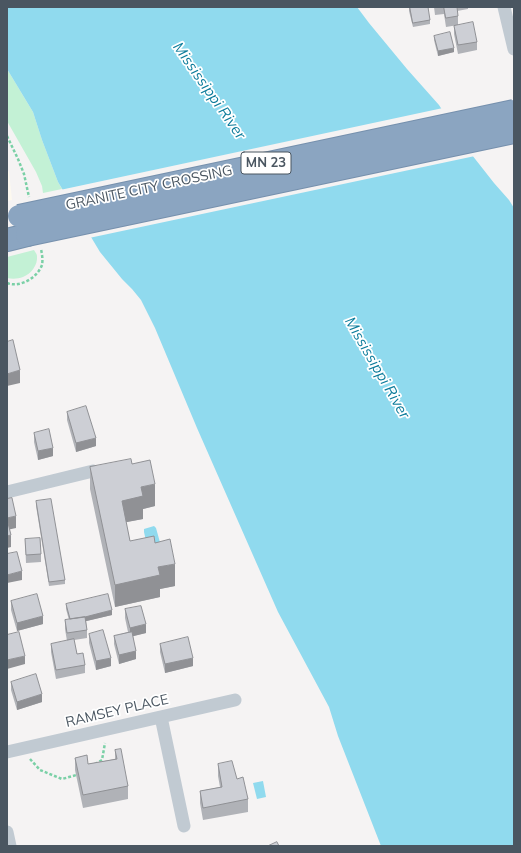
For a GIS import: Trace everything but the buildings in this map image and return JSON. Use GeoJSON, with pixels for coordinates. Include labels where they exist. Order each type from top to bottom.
{"type":"FeatureCollection","features":[{"type":"Feature","properties":{"kind":"highway","name":"GRANITE CITY CROSSING"},"geometry":{"type":"LineString","coordinates":[[15,228],[514,111]]}},
{"type":"Feature","properties":{"kind":"highway","name":"GRANITE CITY CROSSING"},"geometry":{"type":"LineString","coordinates":[[15,228],[514,132]]}},
{"type":"Feature","properties":{"kind":"street"},"geometry":{"type":"LineString","coordinates":[[504,7],[514,49]]}},
{"type":"Feature","properties":{"kind":"street"},"geometry":{"type":"LineString","coordinates":[[7,492],[93,471]]}},
{"type":"Feature","properties":{"kind":"street","name":"RAMSEY PLACE"},"geometry":{"type":"LineString","coordinates":[[7,752],[235,700]]}},
{"type":"Feature","properties":{"kind":"street"},"geometry":{"type":"LineString","coordinates":[[161,717],[184,826]]}},
{"type":"Feature","properties":{"kind":"street"},"geometry":{"type":"LineString","coordinates":[[7,832],[10,846]]}},
{"type":"Feature","properties":{"kind":"path"},"geometry":{"type":"LineString","coordinates":[[92,766],[102,760],[105,742]]}},
{"type":"Feature","properties":{"kind":"path"},"geometry":{"type":"LineString","coordinates":[[26,748],[28,758],[40,770],[62,779],[82,773]]}},
{"type":"Feature","properties":{"kind":"shaded area"},"geometry":{"type":"Polygon","coordinates":[[[7,169],[9,172],[12,200],[7,201],[7,169]]]}},
{"type":"Feature","properties":{"kind":"green space"},"geometry":{"type":"Polygon","coordinates":[[[7,69],[33,112],[42,140],[62,189],[43,193],[42,186],[36,172],[7,121],[7,69]]]}},
{"type":"Feature","properties":{"kind":"green space"},"geometry":{"type":"Polygon","coordinates":[[[34,250],[37,254],[37,259],[35,266],[31,271],[26,276],[21,278],[7,278],[7,257],[34,250]]]}},
{"type":"Feature","properties":{"kind":"water","name":"Mississippi River"},"geometry":{"type":"Polygon","coordinates":[[[7,7],[357,7],[407,69],[439,105],[472,155],[514,208],[514,846],[381,846],[338,736],[329,707],[278,612],[197,428],[155,328],[141,300],[100,252],[58,182],[33,112],[7,69],[7,7]]]}},
{"type":"Feature","properties":{"kind":"water"},"geometry":{"type":"Polygon","coordinates":[[[154,526],[156,528],[161,546],[148,550],[144,529],[154,526]]]}},
{"type":"Feature","properties":{"kind":"water"},"geometry":{"type":"Polygon","coordinates":[[[263,781],[266,797],[257,799],[253,783],[263,781]]]}},
{"type":"Feature","properties":{"kind":"pier"},"geometry":{"type":"Polygon","coordinates":[[[443,108],[475,156],[89,238],[60,190],[443,108]]]}}]}
